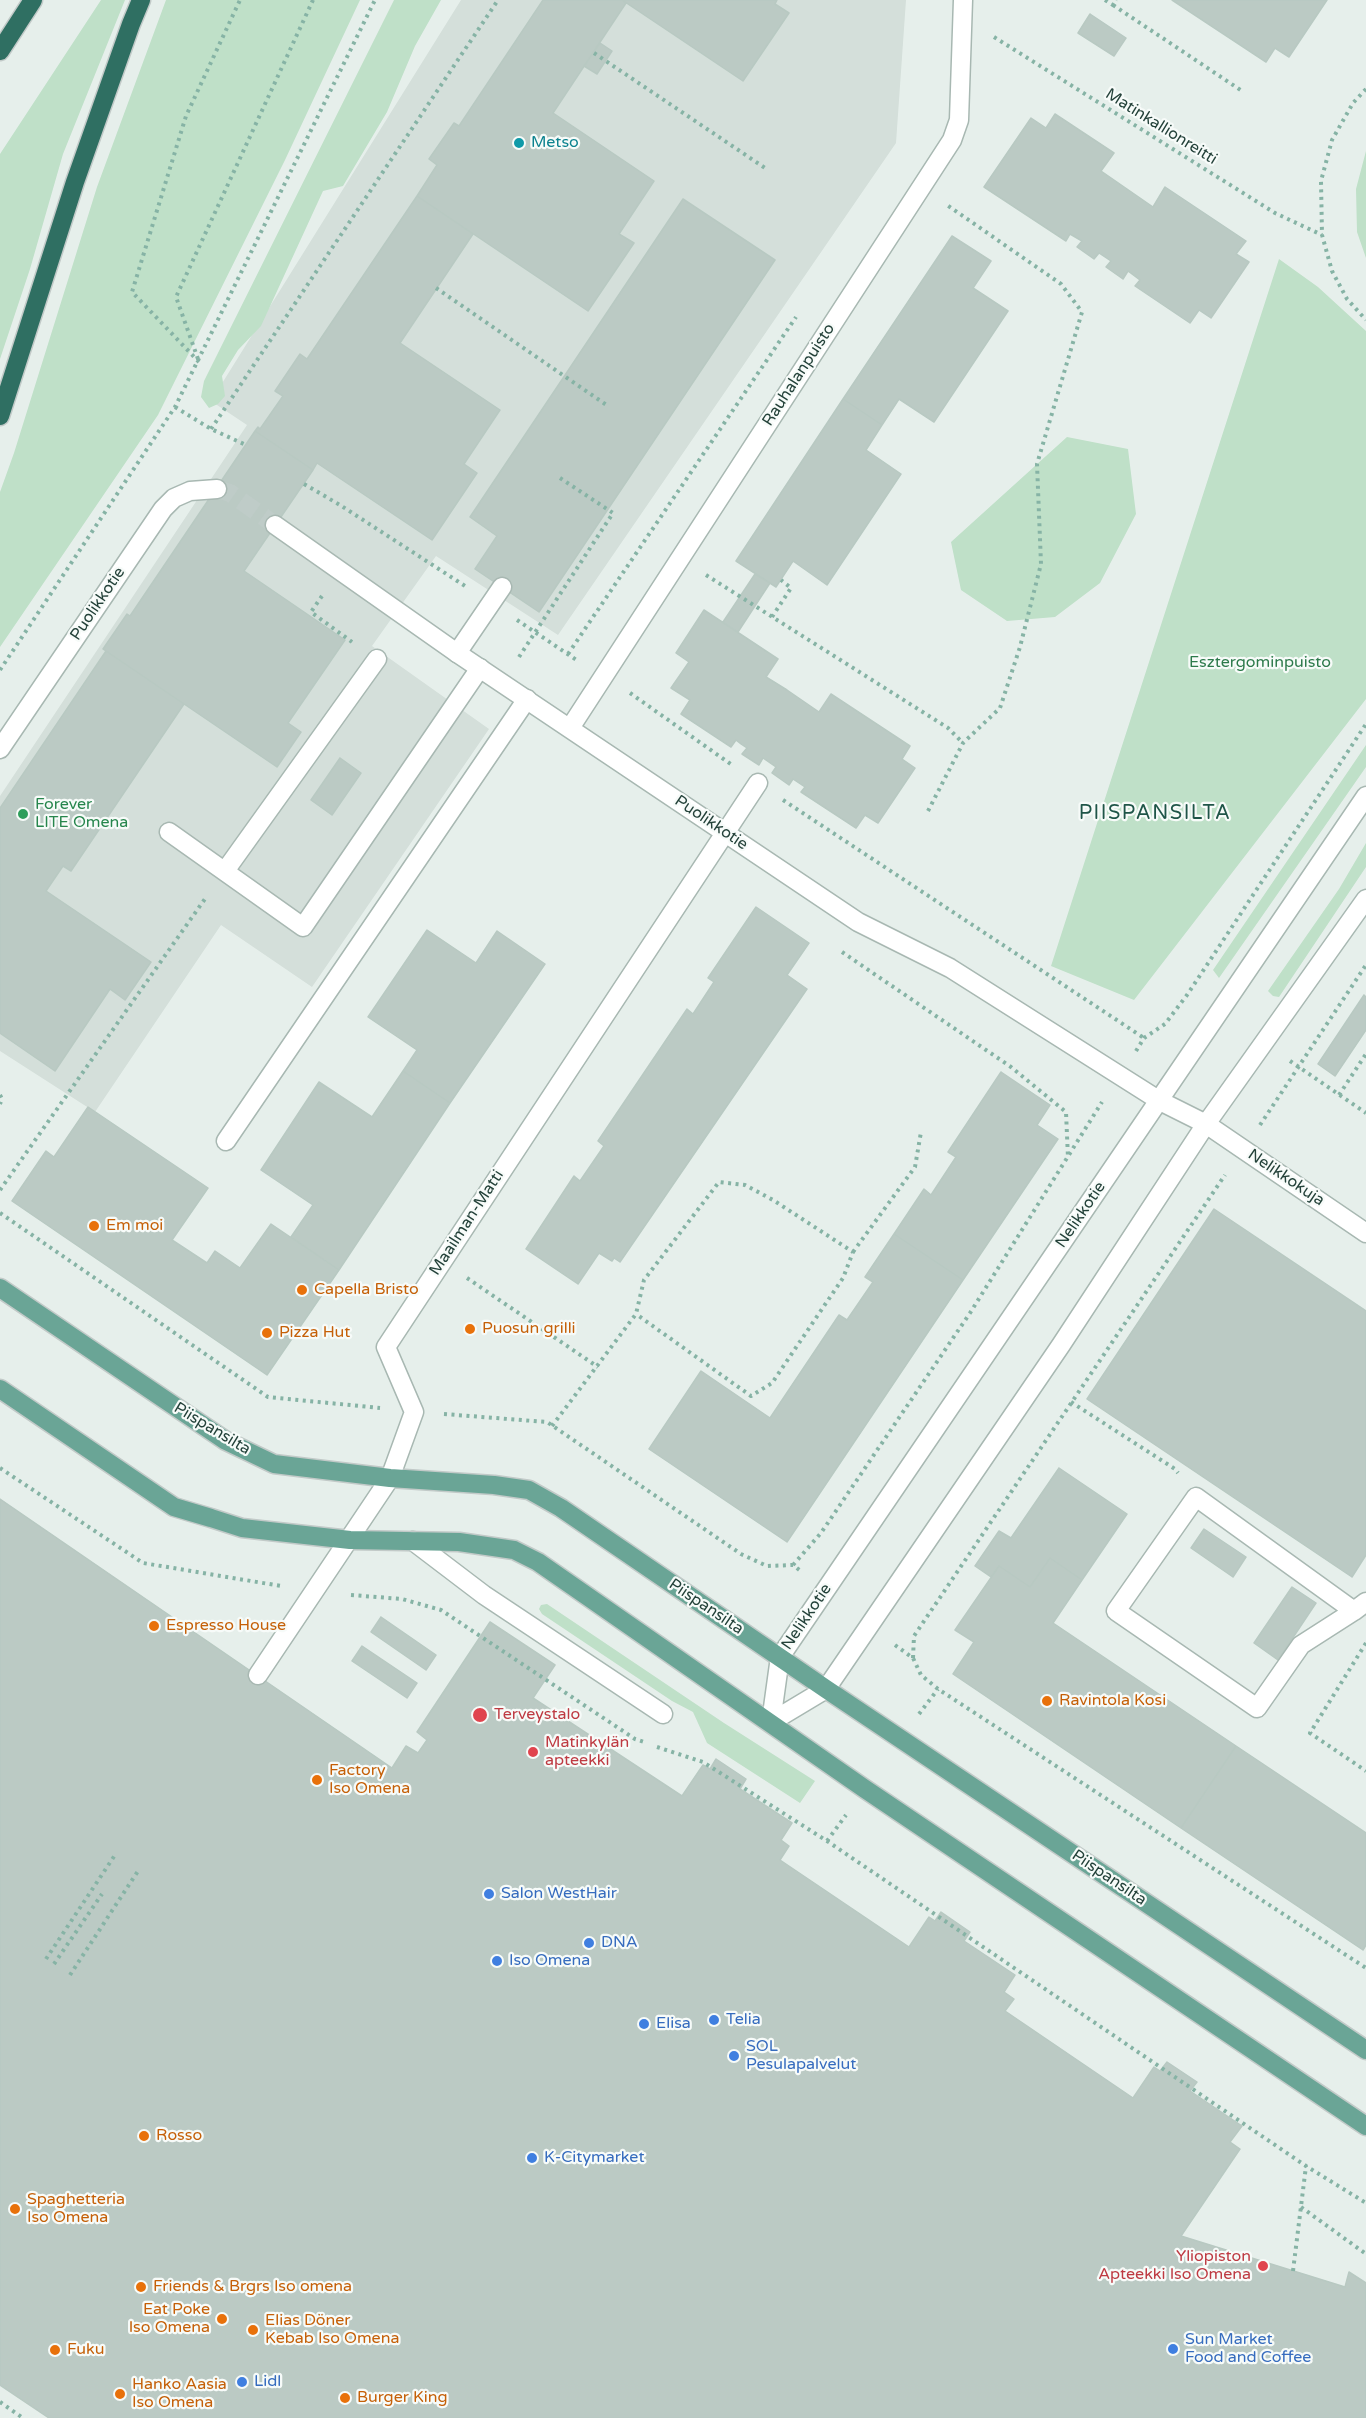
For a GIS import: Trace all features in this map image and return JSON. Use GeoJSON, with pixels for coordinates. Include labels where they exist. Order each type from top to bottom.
{"type":"FeatureCollection","features":[{"type":"Feature","properties":{"kind":"highway"},"geometry":{"type":"LineString","coordinates":[[0,51],[33,0]]}},
{"type":"Feature","properties":{"kind":"highway"},"geometry":{"type":"LineString","coordinates":[[0,416],[75,182],[141,0]]}},
{"type":"Feature","properties":{"kind":"main road","name":"Piispansilta"},"geometry":{"type":"LineString","coordinates":[[0,1287],[226,1441],[274,1464],[390,1478],[494,1485],[529,1490],[561,1508],[826,1689],[1366,2050]]}},
{"type":"Feature","properties":{"kind":"main road"},"geometry":{"type":"LineString","coordinates":[[0,1389],[174,1507],[242,1528],[350,1540],[459,1542],[514,1550],[538,1562],[865,1789],[1366,2126]]}},
{"type":"Feature","properties":{"kind":"street","name":"Rauhalanpuisto"},"geometry":{"type":"LineString","coordinates":[[570,728],[952,140],[959,120],[963,0]]}},
{"type":"Feature","properties":{"kind":"street","name":"Puolikkotie"},"geometry":{"type":"LineString","coordinates":[[0,749],[163,508],[174,498],[190,491],[217,489]]}},
{"type":"Feature","properties":{"kind":"street","name":"Puolikkotie"},"geometry":{"type":"LineString","coordinates":[[275,525],[480,668],[858,922],[950,968],[1160,1101]]}},
{"type":"Feature","properties":{"kind":"street"},"geometry":{"type":"LineString","coordinates":[[458,653],[502,587]]}},
{"type":"Feature","properties":{"kind":"street"},"geometry":{"type":"LineString","coordinates":[[225,871],[377,658]]}},
{"type":"Feature","properties":{"kind":"street"},"geometry":{"type":"LineString","coordinates":[[170,832],[303,927],[480,668]]}},
{"type":"Feature","properties":{"kind":"street"},"geometry":{"type":"LineString","coordinates":[[226,1141],[526,699]]}},
{"type":"Feature","properties":{"kind":"street","name":"Maailman-Matti"},"geometry":{"type":"LineString","coordinates":[[258,1675],[390,1478],[414,1412],[386,1347],[758,783]]}},
{"type":"Feature","properties":{"kind":"street","name":"Nelikkotie"},"geometry":{"type":"LineString","coordinates":[[771,1722],[780,1657],[1366,796]]}},
{"type":"Feature","properties":{"kind":"street"},"geometry":{"type":"LineString","coordinates":[[771,1722],[826,1689],[1060,1345],[1206,1124],[1366,899]]}},
{"type":"Feature","properties":{"kind":"street","name":"Nelikkokuja"},"geometry":{"type":"LineString","coordinates":[[1160,1101],[1206,1124],[1366,1233]]}},
{"type":"Feature","properties":{"kind":"street"},"geometry":{"type":"LineString","coordinates":[[1196,1497],[1360,1606],[1301,1645],[1257,1708],[1116,1611],[1196,1497]]}},
{"type":"Feature","properties":{"kind":"street"},"geometry":{"type":"LineString","coordinates":[[413,1541],[484,1594],[663,1714]]}},
{"type":"Feature","properties":{"kind":"path"},"geometry":{"type":"LineString","coordinates":[[199,362],[132,292],[186,116],[240,0]]}},
{"type":"Feature","properties":{"kind":"path"},"geometry":{"type":"LineString","coordinates":[[199,362],[176,297],[313,0]]}},
{"type":"Feature","properties":{"kind":"path"},"geometry":{"type":"LineString","coordinates":[[0,670],[176,407],[375,0]]}},
{"type":"Feature","properties":{"kind":"path"},"geometry":{"type":"LineString","coordinates":[[211,429],[498,0]]}},
{"type":"Feature","properties":{"kind":"path"},"geometry":{"type":"LineString","coordinates":[[1105,0],[1242,91]]}},
{"type":"Feature","properties":{"kind":"path"},"geometry":{"type":"LineString","coordinates":[[1113,5],[1116,0]]}},
{"type":"Feature","properties":{"kind":"path","name":"Matinkallionreitti"},"geometry":{"type":"LineString","coordinates":[[991,34],[1275,213],[1322,235]]}},
{"type":"Feature","properties":{"kind":"path"},"geometry":{"type":"LineString","coordinates":[[594,52],[768,170]]}},
{"type":"Feature","properties":{"kind":"path"},"geometry":{"type":"LineString","coordinates":[[1366,89],[1353,103],[1332,140],[1321,181],[1322,235],[1332,271],[1347,298],[1366,320]]}},
{"type":"Feature","properties":{"kind":"path"},"geometry":{"type":"LineString","coordinates":[[928,811],[963,743],[1000,708],[1020,647],[1041,564],[1037,464],[1082,312],[1060,284],[946,205]]}},
{"type":"Feature","properties":{"kind":"path"},"geometry":{"type":"LineString","coordinates":[[436,288],[608,406]]}},
{"type":"Feature","properties":{"kind":"path"},"geometry":{"type":"LineString","coordinates":[[568,654],[799,312]]}},
{"type":"Feature","properties":{"kind":"path"},"geometry":{"type":"LineString","coordinates":[[176,407],[211,429],[246,445]]}},
{"type":"Feature","properties":{"kind":"path"},"geometry":{"type":"LineString","coordinates":[[536,633],[614,513],[560,478]]}},
{"type":"Feature","properties":{"kind":"path"},"geometry":{"type":"LineString","coordinates":[[705,574],[948,728],[963,743]]}},
{"type":"Feature","properties":{"kind":"path"},"geometry":{"type":"LineString","coordinates":[[772,617],[791,588],[781,580]]}},
{"type":"Feature","properties":{"kind":"path"},"geometry":{"type":"LineString","coordinates":[[322,596],[310,612],[355,643]]}},
{"type":"Feature","properties":{"kind":"path"},"geometry":{"type":"LineString","coordinates":[[628,691],[758,783],[1144,1038]]}},
{"type":"Feature","properties":{"kind":"path"},"geometry":{"type":"LineString","coordinates":[[793,1565],[821,1533],[970,1313],[1144,1038],[1165,1024],[1187,995],[1366,724]]}},
{"type":"Feature","properties":{"kind":"path"},"geometry":{"type":"LineString","coordinates":[[0,1190],[225,871]]}},
{"type":"Feature","properties":{"kind":"path"},"geometry":{"type":"LineString","coordinates":[[1366,966],[914,1636],[913,1658],[921,1675],[938,1689],[1366,1968]]}},
{"type":"Feature","properties":{"kind":"path"},"geometry":{"type":"LineString","coordinates":[[1339,1095],[1366,1054]]}},
{"type":"Feature","properties":{"kind":"path"},"geometry":{"type":"LineString","coordinates":[[1298,1067],[1366,1113]]}},
{"type":"Feature","properties":{"kind":"path"},"geometry":{"type":"LineString","coordinates":[[636,1314],[751,1396],[772,1383],[843,1278],[853,1252],[915,1167],[921,1132]]}},
{"type":"Feature","properties":{"kind":"path"},"geometry":{"type":"LineString","coordinates":[[552,1426],[636,1314],[644,1280],[719,1182],[745,1185],[773,1200],[853,1252]]}},
{"type":"Feature","properties":{"kind":"path"},"geometry":{"type":"LineString","coordinates":[[442,1261],[598,1367]]}},
{"type":"Feature","properties":{"kind":"path"},"geometry":{"type":"LineString","coordinates":[[1071,1402],[1174,1469],[1196,1497]]}},
{"type":"Feature","properties":{"kind":"path"},"geometry":{"type":"LineString","coordinates":[[0,1468],[143,1563],[314,1592],[402,1599],[441,1610],[635,1739],[703,1762],[827,1841],[1306,2166],[1366,2203]]}},
{"type":"Feature","properties":{"kind":"path"},"geometry":{"type":"LineString","coordinates":[[1366,1643],[1310,1733],[1366,1771]]}},
{"type":"Feature","properties":{"kind":"path"},"geometry":{"type":"LineString","coordinates":[[46,1959],[115,1854]]}},
{"type":"Feature","properties":{"kind":"path"},"geometry":{"type":"LineString","coordinates":[[70,1975],[138,1871]]}},
{"type":"Feature","properties":{"kind":"path"},"geometry":{"type":"LineString","coordinates":[[54,1964],[102,1894]]}},
{"type":"Feature","properties":{"kind":"path"},"geometry":{"type":"LineString","coordinates":[[1293,2271],[1306,2166]]}},
{"type":"Feature","properties":{"kind":"path"},"geometry":{"type":"LineString","coordinates":[[1301,2207],[1366,2253]]}},
{"type":"Feature","properties":{"kind":"path"},"geometry":{"type":"LineString","coordinates":[[0,2402],[23,2418]]}},
{"type":"Feature","properties":{"kind":"shaded area"},"geometry":{"type":"Polygon","coordinates":[[[461,0],[906,0],[896,143],[558,635],[436,556],[372,646],[489,729],[312,987],[221,925],[95,1112],[0,1051],[0,796],[247,425],[211,401],[461,0]]]}},
{"type":"Feature","properties":{"kind":"green space"},"geometry":{"type":"Polygon","coordinates":[[[101,0],[125,0],[63,154],[30,269],[0,359],[0,154],[101,0]]]}},
{"type":"Feature","properties":{"kind":"green space"},"geometry":{"type":"Polygon","coordinates":[[[166,0],[360,0],[285,160],[158,415],[0,647],[0,492],[97,187],[166,0]]]}},
{"type":"Feature","properties":{"kind":"green space"},"geometry":{"type":"Polygon","coordinates":[[[394,0],[441,0],[415,46],[387,112],[343,186],[323,191],[261,326],[238,350],[222,376],[225,396],[218,404],[209,408],[201,397],[204,381],[394,0]]]}},
{"type":"Feature","properties":{"kind":"green space"},"geometry":{"type":"Polygon","coordinates":[[[1366,151],[1366,258],[1357,232],[1356,189],[1366,151]]]}},
{"type":"Feature","properties":{"kind":"green space","name":"Esztergominpuisto"},"geometry":{"type":"Polygon","coordinates":[[[1279,259],[1318,287],[1366,331],[1366,699],[1134,1000],[1051,966],[1279,259]]]}},
{"type":"Feature","properties":{"kind":"green space"},"geometry":{"type":"Polygon","coordinates":[[[1067,437],[1128,449],[1136,514],[1100,583],[1055,617],[1007,621],[961,590],[951,542],[1067,437]]]}},
{"type":"Feature","properties":{"kind":"green space"},"geometry":{"type":"Polygon","coordinates":[[[1366,745],[1366,767],[1219,978],[1213,970],[1366,745]]]}},
{"type":"Feature","properties":{"kind":"green space"},"geometry":{"type":"Polygon","coordinates":[[[1366,843],[1366,867],[1279,997],[1273,996],[1268,991],[1339,889],[1366,843]]]}},
{"type":"Feature","properties":{"kind":"green space"},"geometry":{"type":"Polygon","coordinates":[[[547,1604],[815,1781],[800,1803],[707,1743],[693,1712],[672,1701],[542,1614],[539,1609],[541,1605],[547,1604]]]}},
{"type":"Feature","properties":{"kind":"building","name":"Metso"},"geometry":{"type":"Polygon","coordinates":[[[543,0],[622,0],[626,3],[553,113],[654,181],[619,234],[634,243],[588,311],[417,196],[437,165],[429,159],[454,123],[459,126],[543,0]]]}},
{"type":"Feature","properties":{"kind":"building"},"geometry":{"type":"Polygon","coordinates":[[[622,0],[777,0],[775,4],[789,13],[743,81],[622,0]]]}},
{"type":"Feature","properties":{"kind":"building"},"geometry":{"type":"Polygon","coordinates":[[[1172,0],[1327,0],[1289,57],[1275,48],[1266,62],[1172,0]]]}},
{"type":"Feature","properties":{"kind":"building"},"geometry":{"type":"Polygon","coordinates":[[[1090,14],[1126,38],[1114,56],[1078,33],[1090,14]]]}},
{"type":"Feature","properties":{"kind":"building"},"geometry":{"type":"Polygon","coordinates":[[[600,43],[612,51],[597,74],[584,66],[600,43]]]}},
{"type":"Feature","properties":{"kind":"building"},"geometry":{"type":"Polygon","coordinates":[[[1055,114],[1114,153],[1101,171],[1153,207],[1165,187],[1246,241],[1236,254],[1249,262],[1211,318],[1199,310],[1190,323],[1135,286],[1140,280],[1128,271],[1123,279],[1106,267],[1111,261],[1099,253],[1094,259],[1077,247],[1082,241],[1070,234],[1066,241],[984,187],[1031,118],[1046,128],[1055,114]]]}},
{"type":"Feature","properties":{"kind":"building"},"geometry":{"type":"Polygon","coordinates":[[[417,196],[473,234],[400,343],[500,410],[464,464],[477,473],[432,540],[317,463],[313,470],[255,431],[258,427],[260,429],[283,396],[275,391],[300,354],[307,359],[417,196]]]}},
{"type":"Feature","properties":{"kind":"building"},"geometry":{"type":"Polygon","coordinates":[[[683,199],[775,260],[539,612],[475,569],[497,536],[470,517],[683,199]]]}},
{"type":"Feature","properties":{"kind":"building"},"geometry":{"type":"Polygon","coordinates":[[[952,236],[991,261],[973,288],[1008,311],[934,422],[899,399],[882,425],[843,399],[952,236]]]}},
{"type":"Feature","properties":{"kind":"building"},"geometry":{"type":"Polygon","coordinates":[[[843,399],[882,425],[866,450],[901,474],[827,585],[793,561],[776,587],[736,561],[843,399]]]}},
{"type":"Feature","properties":{"kind":"building"},"geometry":{"type":"Polygon","coordinates":[[[255,431],[313,470],[244,571],[345,640],[288,723],[301,732],[277,767],[103,649],[127,614],[130,616],[255,431]]]}},
{"type":"Feature","properties":{"kind":"building"},"geometry":{"type":"Polygon","coordinates":[[[755,574],[770,583],[738,632],[723,622],[755,574]]]}},
{"type":"Feature","properties":{"kind":"building"},"geometry":{"type":"Polygon","coordinates":[[[704,610],[778,659],[766,677],[819,712],[831,694],[910,746],[902,759],[915,768],[878,823],[865,815],[856,828],[801,792],[805,787],[793,779],[789,785],[772,773],[776,767],[763,758],[759,765],[742,754],[747,748],[736,740],[731,747],[681,714],[690,700],[671,688],[689,662],[676,653],[704,610]]]}},
{"type":"Feature","properties":{"kind":"building"},"geometry":{"type":"Polygon","coordinates":[[[106,651],[184,704],[71,871],[63,866],[46,891],[151,962],[125,1000],[110,989],[55,1071],[0,1033],[0,808],[106,651]]]}},
{"type":"Feature","properties":{"kind":"building"},"geometry":{"type":"Polygon","coordinates":[[[340,758],[361,773],[332,815],[311,800],[340,758]]]}},
{"type":"Feature","properties":{"kind":"building"},"geometry":{"type":"Polygon","coordinates":[[[756,907],[809,943],[787,975],[807,989],[620,1262],[614,1258],[612,1261],[599,1253],[578,1284],[526,1249],[574,1176],[580,1181],[604,1146],[598,1141],[687,1009],[693,1014],[714,982],[708,978],[756,907]]]}},
{"type":"Feature","properties":{"kind":"building"},"geometry":{"type":"Polygon","coordinates":[[[427,930],[476,963],[497,931],[545,964],[450,1103],[403,1071],[417,1050],[368,1017],[427,930]]]}},
{"type":"Feature","properties":{"kind":"building"},"geometry":{"type":"Polygon","coordinates":[[[1364,995],[1366,997],[1366,1030],[1335,1076],[1318,1064],[1364,995]]]}},
{"type":"Feature","properties":{"kind":"building"},"geometry":{"type":"Polygon","coordinates":[[[403,1071],[450,1103],[339,1270],[291,1237],[313,1205],[261,1170],[319,1082],[372,1117],[403,1071]]]}},
{"type":"Feature","properties":{"kind":"building"},"geometry":{"type":"Polygon","coordinates":[[[1001,1072],[1050,1105],[1037,1125],[1058,1139],[963,1280],[894,1234],[924,1189],[931,1195],[956,1157],[948,1152],[1001,1072]]]}},
{"type":"Feature","properties":{"kind":"building"},"geometry":{"type":"Polygon","coordinates":[[[88,1107],[208,1188],[172,1240],[207,1263],[215,1251],[240,1268],[271,1224],[339,1270],[267,1375],[12,1201],[46,1151],[54,1157],[88,1107]]]}},
{"type":"Feature","properties":{"kind":"building"},"geometry":{"type":"Polygon","coordinates":[[[1214,1209],[1366,1311],[1366,1555],[1352,1577],[1087,1399],[1214,1209]]]}},
{"type":"Feature","properties":{"kind":"building"},"geometry":{"type":"Polygon","coordinates":[[[894,1234],[963,1280],[787,1542],[649,1449],[701,1371],[770,1418],[839,1315],[847,1320],[873,1282],[865,1277],[894,1234]]]}},
{"type":"Feature","properties":{"kind":"building"},"geometry":{"type":"Polygon","coordinates":[[[1059,1468],[1127,1514],[1082,1580],[1050,1558],[1030,1587],[999,1566],[991,1577],[975,1566],[999,1531],[1011,1538],[1059,1468]]]}},
{"type":"Feature","properties":{"kind":"building","name":"Iso Omena"},"geometry":{"type":"Polygon","coordinates":[[[0,1499],[392,1768],[406,1746],[418,1753],[427,1740],[417,1732],[490,1622],[555,1665],[533,1698],[682,1796],[703,1765],[710,1769],[716,1759],[746,1779],[740,1789],[792,1823],[781,1840],[789,1846],[780,1860],[909,1947],[929,1917],[935,1921],[941,1912],[970,1932],[964,1941],[1015,1975],[1004,1992],[1014,1999],[1005,2011],[1133,2098],[1154,2067],[1160,2071],[1167,2062],[1197,2082],[1190,2091],[1242,2126],[1230,2142],[1240,2149],[1181,2236],[1345,2287],[1349,2272],[1366,2283],[1366,2418],[49,2418],[0,2385],[0,1499]]]}},
{"type":"Feature","properties":{"kind":"building"},"geometry":{"type":"Polygon","coordinates":[[[1204,1529],[1246,1557],[1233,1577],[1191,1548],[1204,1529]]]}},
{"type":"Feature","properties":{"kind":"building"},"geometry":{"type":"Polygon","coordinates":[[[1050,1558],[1082,1580],[1053,1623],[1236,1746],[1181,1828],[953,1674],[974,1642],[955,1630],[999,1566],[1030,1587],[1050,1558]]]}},
{"type":"Feature","properties":{"kind":"building"},"geometry":{"type":"Polygon","coordinates":[[[1292,1587],[1316,1603],[1278,1660],[1254,1643],[1292,1587]]]}},
{"type":"Feature","properties":{"kind":"building"},"geometry":{"type":"Polygon","coordinates":[[[381,1617],[436,1655],[426,1670],[371,1632],[381,1617]]]}},
{"type":"Feature","properties":{"kind":"building"},"geometry":{"type":"Polygon","coordinates":[[[362,1646],[417,1683],[407,1698],[352,1661],[362,1646]]]}},
{"type":"Feature","properties":{"kind":"building"},"geometry":{"type":"Polygon","coordinates":[[[1236,1746],[1366,1833],[1366,1945],[1363,1950],[1181,1828],[1236,1746]]]}},
{"type":"Feature","properties":{"kind":"tunnel"},"geometry":{"type":"LineString","coordinates":[[217,489],[230,493],[275,525]]}},
{"type":"Feature","properties":{"kind":"place","name":"Metso"},"geometry":{"type":"Point","coordinates":[519,143]}},
{"type":"Feature","properties":{"kind":"place","name":"Forever LITE Omena"},"geometry":{"type":"Point","coordinates":[23,814]}},
{"type":"Feature","properties":{"kind":"place","name":"Em moi"},"geometry":{"type":"Point","coordinates":[94,1226]}},
{"type":"Feature","properties":{"kind":"place","name":"Capella Bristo"},"geometry":{"type":"Point","coordinates":[302,1290]}},
{"type":"Feature","properties":{"kind":"place","name":"Puosun grilli"},"geometry":{"type":"Point","coordinates":[470,1329]}},
{"type":"Feature","properties":{"kind":"place","name":"Pizza Hut"},"geometry":{"type":"Point","coordinates":[267,1333]}},
{"type":"Feature","properties":{"kind":"place","name":"Espresso House"},"geometry":{"type":"Point","coordinates":[154,1626]}},
{"type":"Feature","properties":{"kind":"place","name":"Ravintola Kosi"},"geometry":{"type":"Point","coordinates":[1047,1701]}},
{"type":"Feature","properties":{"kind":"place","name":"Terveystalo"},"geometry":{"type":"Point","coordinates":[480,1715]}},
{"type":"Feature","properties":{"kind":"place","name":"Matinkylän apteekki"},"geometry":{"type":"Point","coordinates":[533,1752]}},
{"type":"Feature","properties":{"kind":"place","name":"Factory Iso Omena"},"geometry":{"type":"Point","coordinates":[317,1780]}},
{"type":"Feature","properties":{"kind":"place","name":"Salon WestHair"},"geometry":{"type":"Point","coordinates":[489,1894]}},
{"type":"Feature","properties":{"kind":"place","name":"DNA"},"geometry":{"type":"Point","coordinates":[589,1943]}},
{"type":"Feature","properties":{"kind":"place","name":"Iso Omena"},"geometry":{"type":"Point","coordinates":[497,1961]}},
{"type":"Feature","properties":{"kind":"place","name":"Telia"},"geometry":{"type":"Point","coordinates":[714,2020]}},
{"type":"Feature","properties":{"kind":"place","name":"Elisa"},"geometry":{"type":"Point","coordinates":[644,2024]}},
{"type":"Feature","properties":{"kind":"place","name":"SOL Pesulapalvelut"},"geometry":{"type":"Point","coordinates":[734,2056]}},
{"type":"Feature","properties":{"kind":"place","name":"Rosso"},"geometry":{"type":"Point","coordinates":[144,2136]}},
{"type":"Feature","properties":{"kind":"place","name":"K-Citymarket"},"geometry":{"type":"Point","coordinates":[532,2158]}},
{"type":"Feature","properties":{"kind":"place","name":"Spaghetteria Iso Omena"},"geometry":{"type":"Point","coordinates":[15,2209]}},
{"type":"Feature","properties":{"kind":"place","name":"Yliopiston Apteekki Iso Omena"},"geometry":{"type":"Point","coordinates":[1263,2266]}},
{"type":"Feature","properties":{"kind":"place","name":"Friends & Brgrs Iso omena"},"geometry":{"type":"Point","coordinates":[141,2287]}},
{"type":"Feature","properties":{"kind":"place","name":"Eat Poke Iso Omena"},"geometry":{"type":"Point","coordinates":[222,2319]}},
{"type":"Feature","properties":{"kind":"place","name":"Elias Döner Kebab Iso Omena"},"geometry":{"type":"Point","coordinates":[253,2330]}},
{"type":"Feature","properties":{"kind":"place","name":"Sun Market Food and Coffee"},"geometry":{"type":"Point","coordinates":[1173,2349]}},
{"type":"Feature","properties":{"kind":"place","name":"Fuku"},"geometry":{"type":"Point","coordinates":[55,2350]}},
{"type":"Feature","properties":{"kind":"place","name":"Lidl"},"geometry":{"type":"Point","coordinates":[242,2382]}},
{"type":"Feature","properties":{"kind":"place","name":"Hanko Aasia Iso Omena"},"geometry":{"type":"Point","coordinates":[120,2394]}},
{"type":"Feature","properties":{"kind":"place","name":"Burger King"},"geometry":{"type":"Point","coordinates":[345,2398]}},
{"type":"Feature","properties":{"kind":"district","name":"PIISPANSILTA"},"geometry":{"type":"Point","coordinates":[1155,814]}}]}
